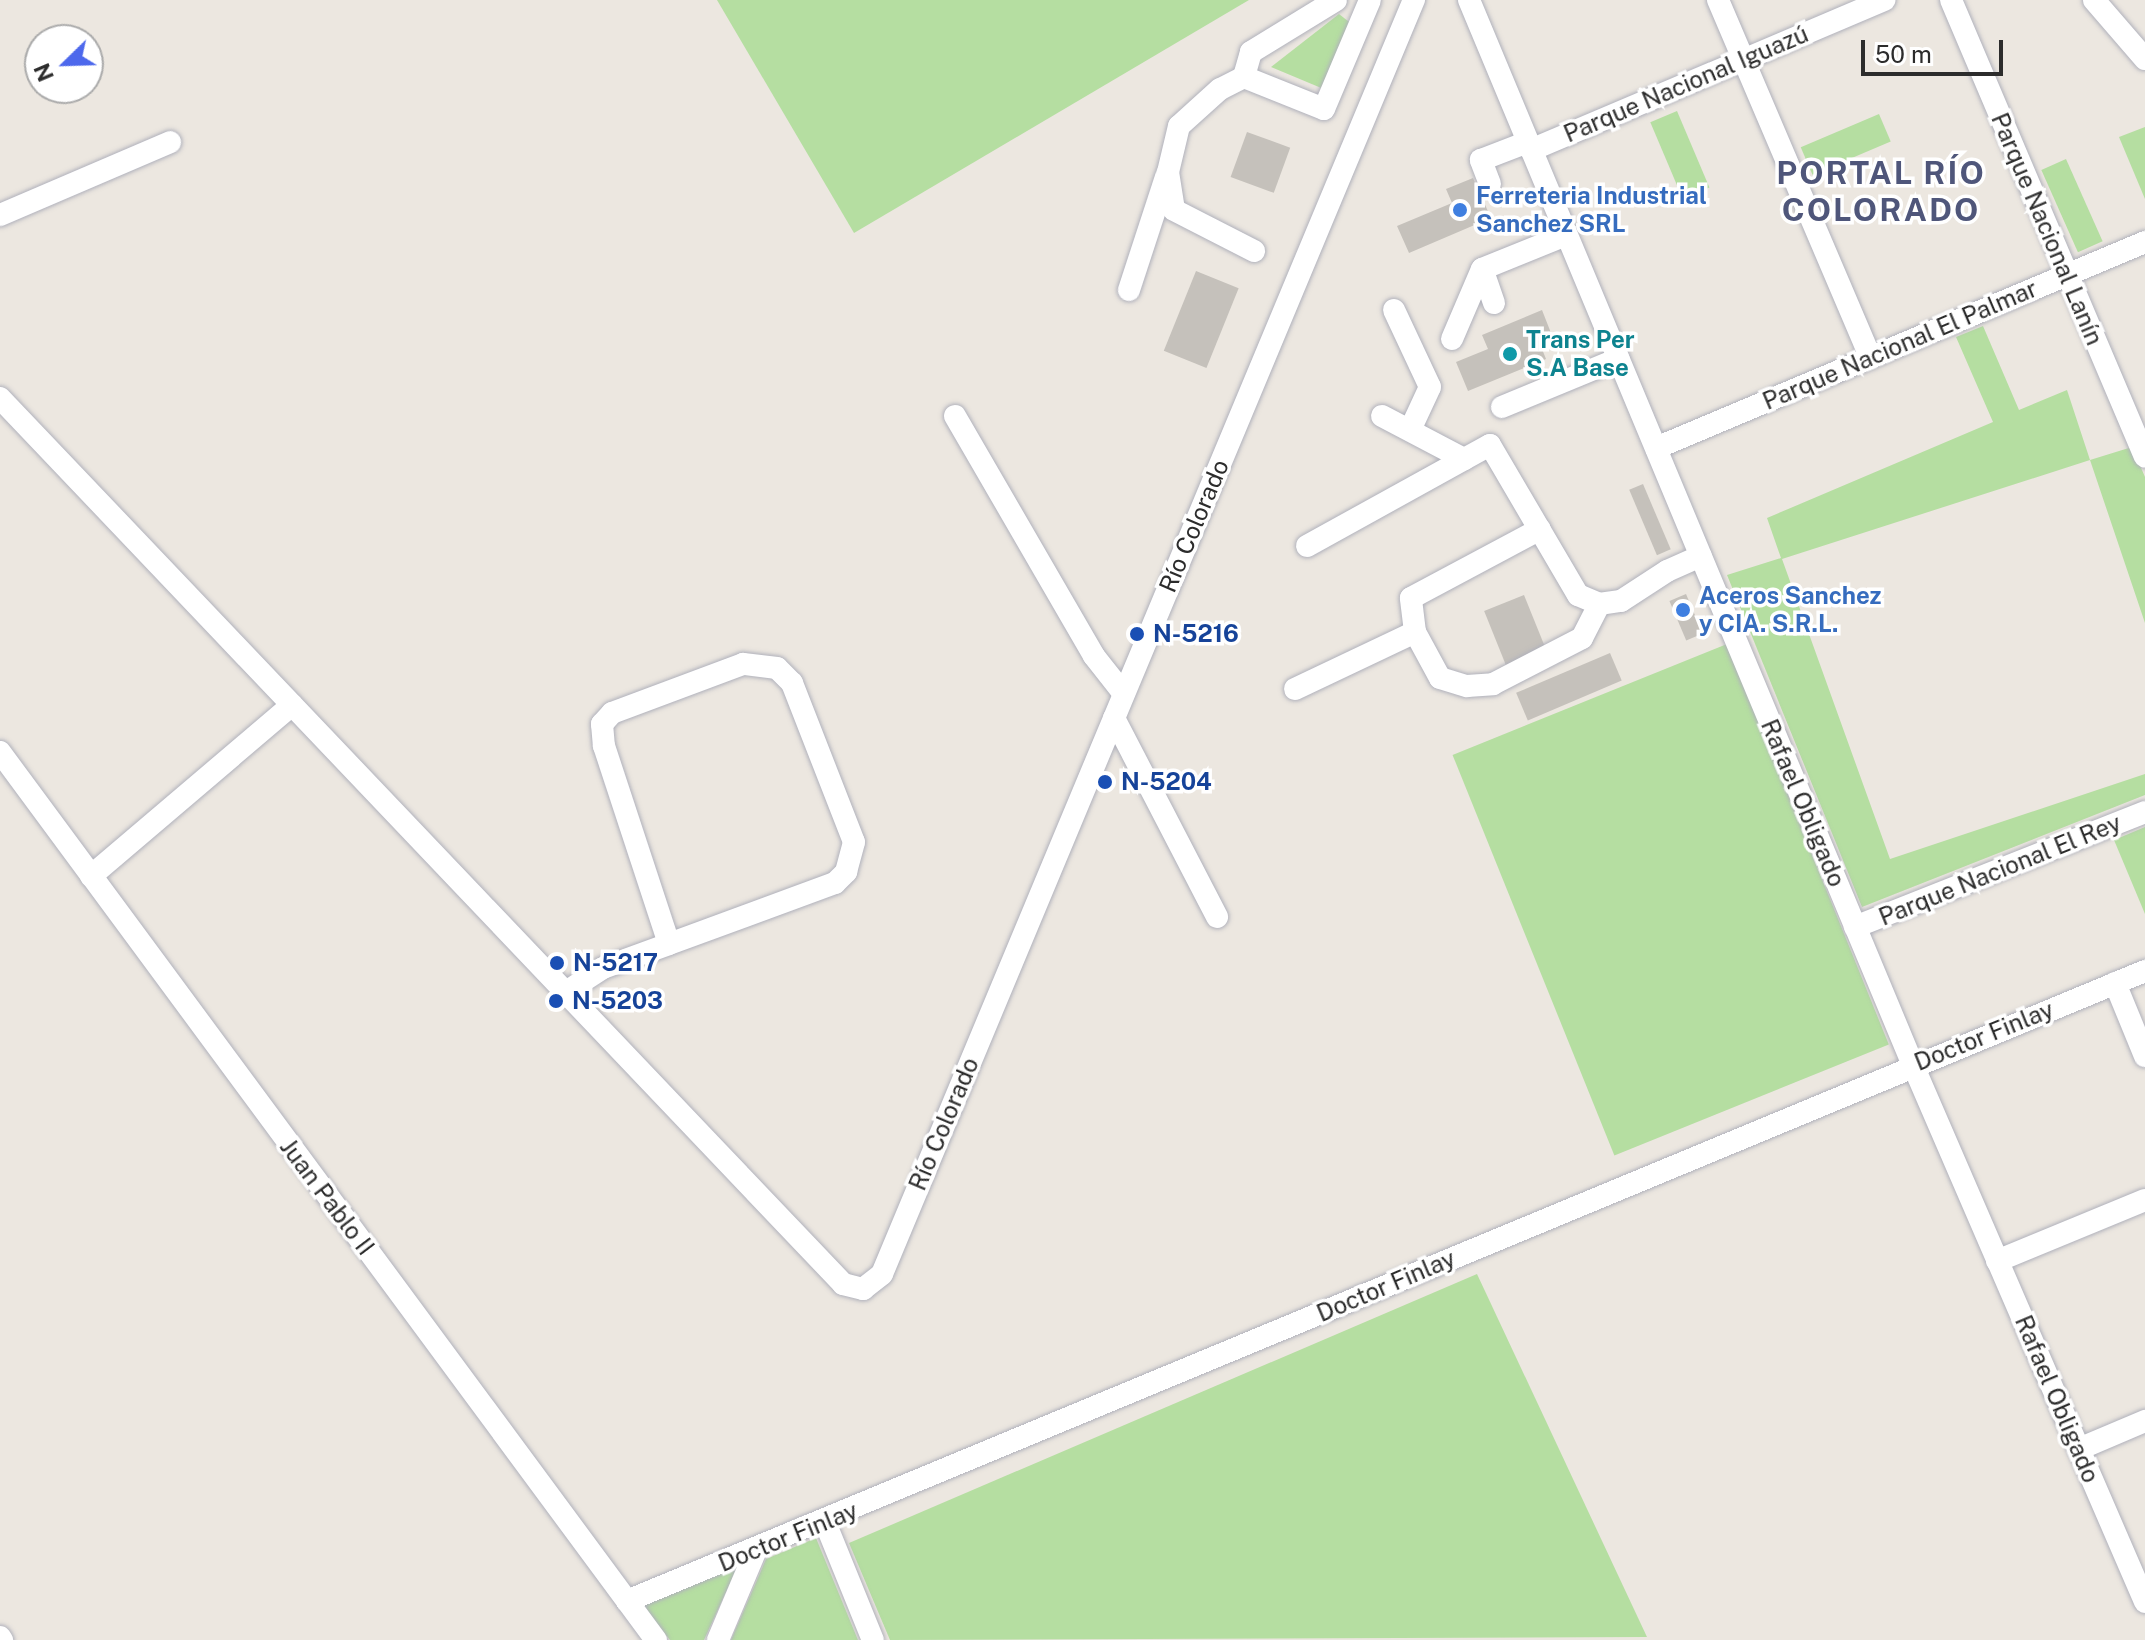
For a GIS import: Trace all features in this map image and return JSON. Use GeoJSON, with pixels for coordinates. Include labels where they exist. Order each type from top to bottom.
{"type":"FeatureCollection","features":[{"type":"Feature","properties":{"kind":"street"},"geometry":{"type":"LineString","coordinates":[[1129,290],[1168,172],[1179,126],[1220,89],[1244,77],[1251,52],[1336,0]]}},
{"type":"Feature","properties":{"kind":"street"},"geometry":{"type":"LineString","coordinates":[[1244,77],[1324,109],[1370,0]]}},
{"type":"Feature","properties":{"kind":"street","name":"Río Colorado"},"geometry":{"type":"LineString","coordinates":[[566,992],[843,1284],[863,1289],[882,1274],[1414,0]]}},
{"type":"Feature","properties":{"kind":"street","name":"Rafael Obligado"},"geometry":{"type":"LineString","coordinates":[[1469,0],[1913,1065],[2145,1602]]}},
{"type":"Feature","properties":{"kind":"street"},"geometry":{"type":"LineString","coordinates":[[1718,0],[1871,358]]}},
{"type":"Feature","properties":{"kind":"street","name":"Parque Nacional Iguazú"},"geometry":{"type":"LineString","coordinates":[[1490,184],[1481,160],[1530,146],[1884,0]]}},
{"type":"Feature","properties":{"kind":"street","name":"Parque Nacional Lanín"},"geometry":{"type":"LineString","coordinates":[[1951,0],[2145,456]]}},
{"type":"Feature","properties":{"kind":"street"},"geometry":{"type":"LineString","coordinates":[[2094,0],[2145,59]]}},
{"type":"Feature","properties":{"kind":"street"},"geometry":{"type":"LineString","coordinates":[[0,215],[170,142]]}},
{"type":"Feature","properties":{"kind":"street"},"geometry":{"type":"LineString","coordinates":[[1168,172],[1174,210],[1254,251]]}},
{"type":"Feature","properties":{"kind":"street"},"geometry":{"type":"LineString","coordinates":[[1452,339],[1482,269],[1566,235]]}},
{"type":"Feature","properties":{"kind":"street","name":"Parque Nacional El Palmar"},"geometry":{"type":"LineString","coordinates":[[1656,448],[2145,242]]}},
{"type":"Feature","properties":{"kind":"street"},"geometry":{"type":"LineString","coordinates":[[1482,269],[1494,303]]}},
{"type":"Feature","properties":{"kind":"street"},"geometry":{"type":"LineString","coordinates":[[1394,310],[1430,387],[1410,430]]}},
{"type":"Feature","properties":{"kind":"street"},"geometry":{"type":"LineString","coordinates":[[1502,407],[1618,359]]}},
{"type":"Feature","properties":{"kind":"street"},"geometry":{"type":"LineString","coordinates":[[0,398],[566,992],[603,968],[669,944],[835,883],[853,857],[854,842],[797,698],[777,668],[743,664],[612,713],[602,724],[604,746],[669,944]]}},
{"type":"Feature","properties":{"kind":"street"},"geometry":{"type":"LineString","coordinates":[[955,416],[1094,656],[1124,694]]}},
{"type":"Feature","properties":{"kind":"street"},"geometry":{"type":"LineString","coordinates":[[1382,416],[1464,459]]}},
{"type":"Feature","properties":{"kind":"street"},"geometry":{"type":"LineString","coordinates":[[1307,546],[1490,445],[1578,595],[1599,604],[1621,601],[1667,571],[1701,556]]}},
{"type":"Feature","properties":{"kind":"street"},"geometry":{"type":"LineString","coordinates":[[1540,529],[1411,598],[1415,632],[1440,678],[1467,686],[1493,684],[1582,638],[1599,604]]}},
{"type":"Feature","properties":{"kind":"street"},"geometry":{"type":"LineString","coordinates":[[1295,689],[1415,632]]}},
{"type":"Feature","properties":{"kind":"street"},"geometry":{"type":"LineString","coordinates":[[91,876],[292,705]]}},
{"type":"Feature","properties":{"kind":"street"},"geometry":{"type":"LineString","coordinates":[[1114,718],[1217,917]]}},
{"type":"Feature","properties":{"kind":"street","name":"Juan Pablo II"},"geometry":{"type":"LineString","coordinates":[[0,752],[656,1640]]}},
{"type":"Feature","properties":{"kind":"street","name":"Parque Nacional El Rey"},"geometry":{"type":"LineString","coordinates":[[1855,927],[2145,812]]}},
{"type":"Feature","properties":{"kind":"street","name":"Doctor Finlay"},"geometry":{"type":"LineString","coordinates":[[627,1601],[825,1522],[1913,1065],[2145,971]]}},
{"type":"Feature","properties":{"kind":"street"},"geometry":{"type":"LineString","coordinates":[[2115,983],[2145,1056]]}},
{"type":"Feature","properties":{"kind":"street"},"geometry":{"type":"LineString","coordinates":[[1997,1261],[2145,1200]]}},
{"type":"Feature","properties":{"kind":"street"},"geometry":{"type":"LineString","coordinates":[[2079,1449],[2145,1421]]}},
{"type":"Feature","properties":{"kind":"street"},"geometry":{"type":"LineString","coordinates":[[825,1522],[873,1640]]}},
{"type":"Feature","properties":{"kind":"street"},"geometry":{"type":"LineString","coordinates":[[718,1640],[756,1550]]}},
{"type":"Feature","properties":{"kind":"green space"},"geometry":{"type":"Polygon","coordinates":[[[717,0],[1249,0],[854,233],[717,0]]]}},
{"type":"Feature","properties":{"kind":"green space"},"geometry":{"type":"Polygon","coordinates":[[[1339,14],[1353,25],[1326,90],[1271,67],[1339,14]]]}},
{"type":"Feature","properties":{"kind":"green space"},"geometry":{"type":"Polygon","coordinates":[[[1677,111],[1709,187],[1683,199],[1650,122],[1677,111]]]}},
{"type":"Feature","properties":{"kind":"green space"},"geometry":{"type":"Polygon","coordinates":[[[1879,114],[1891,142],[1812,175],[1801,147],[1879,114]]]}},
{"type":"Feature","properties":{"kind":"green space"},"geometry":{"type":"Polygon","coordinates":[[[2145,127],[2145,199],[2119,137],[2145,127]]]}},
{"type":"Feature","properties":{"kind":"green space"},"geometry":{"type":"Polygon","coordinates":[[[2066,159],[2103,241],[2078,252],[2041,170],[2066,159]]]}},
{"type":"Feature","properties":{"kind":"green space"},"geometry":{"type":"Polygon","coordinates":[[[1983,326],[2019,410],[2067,390],[2090,460],[1782,559],[1890,859],[2145,774],[2145,795],[1862,907],[1727,575],[1781,558],[1767,518],[1993,422],[1956,337],[1983,326]]]}},
{"type":"Feature","properties":{"kind":"green space"},"geometry":{"type":"Polygon","coordinates":[[[2132,447],[2145,477],[2145,623],[2090,460],[2132,447]]]}},
{"type":"Feature","properties":{"kind":"green space"},"geometry":{"type":"Polygon","coordinates":[[[1727,644],[1889,1045],[1614,1155],[1453,755],[1727,644]]]}},
{"type":"Feature","properties":{"kind":"green space"},"geometry":{"type":"Polygon","coordinates":[[[2145,827],[2145,914],[2114,840],[2145,827]]]}},
{"type":"Feature","properties":{"kind":"green space"},"geometry":{"type":"Polygon","coordinates":[[[1477,1274],[1647,1637],[890,1640],[849,1543],[1477,1274]]]}},
{"type":"Feature","properties":{"kind":"green space"},"geometry":{"type":"Polygon","coordinates":[[[816,1538],[858,1640],[731,1640],[766,1559],[816,1538]]]}},
{"type":"Feature","properties":{"kind":"green space"},"geometry":{"type":"Polygon","coordinates":[[[737,1568],[704,1640],[670,1640],[642,1605],[737,1568]]]}},
{"type":"Feature","properties":{"kind":"building"},"geometry":{"type":"Polygon","coordinates":[[[1247,132],[1290,148],[1274,193],[1231,177],[1247,132]]]}},
{"type":"Feature","properties":{"kind":"building","name":"Ferreteria Industrial Sanchez SRL"},"geometry":{"type":"Polygon","coordinates":[[[1473,178],[1491,218],[1409,253],[1397,226],[1452,203],[1446,189],[1473,178]]]}},
{"type":"Feature","properties":{"kind":"building"},"geometry":{"type":"Polygon","coordinates":[[[1196,271],[1239,288],[1206,368],[1164,351],[1196,271]]]}},
{"type":"Feature","properties":{"kind":"building","name":"Trans Per S.A Base"},"geometry":{"type":"Polygon","coordinates":[[[1542,310],[1551,333],[1538,339],[1546,359],[1468,391],[1456,362],[1488,349],[1482,335],[1542,310]]]}},
{"type":"Feature","properties":{"kind":"building"},"geometry":{"type":"Polygon","coordinates":[[[1643,484],[1671,549],[1657,555],[1629,490],[1643,484]]]}},
{"type":"Feature","properties":{"kind":"building","name":"Aceros Sanchez y CIA. S.R.L."},"geometry":{"type":"Polygon","coordinates":[[[1686,594],[1703,634],[1686,641],[1669,601],[1686,594]]]}},
{"type":"Feature","properties":{"kind":"building"},"geometry":{"type":"Polygon","coordinates":[[[1524,595],[1546,649],[1506,665],[1484,611],[1524,595]]]}},
{"type":"Feature","properties":{"kind":"building"},"geometry":{"type":"Polygon","coordinates":[[[1610,653],[1622,681],[1528,720],[1516,693],[1610,653]]]}},
{"type":"Feature","properties":{"kind":"place","name":"Ferreteria Industrial Sanchez SRL"},"geometry":{"type":"Point","coordinates":[1460,210]}},
{"type":"Feature","properties":{"kind":"place","name":"Trans Per S.A Base"},"geometry":{"type":"Point","coordinates":[1510,354]}},
{"type":"Feature","properties":{"kind":"place","name":"Aceros Sanchez y CIA. S.R.L."},"geometry":{"type":"Point","coordinates":[1683,610]}},
{"type":"Feature","properties":{"kind":"place","name":"N-5216"},"geometry":{"type":"Point","coordinates":[1137,634]}},
{"type":"Feature","properties":{"kind":"place","name":"N-5204"},"geometry":{"type":"Point","coordinates":[1105,782]}},
{"type":"Feature","properties":{"kind":"place","name":"N-5217"},"geometry":{"type":"Point","coordinates":[557,963]}},
{"type":"Feature","properties":{"kind":"place","name":"N-5203"},"geometry":{"type":"Point","coordinates":[556,1001]}},
{"type":"Feature","properties":{"kind":"district","name":"PORTAL RÍO COLORADO"},"geometry":{"type":"Point","coordinates":[1881,192]}}]}
